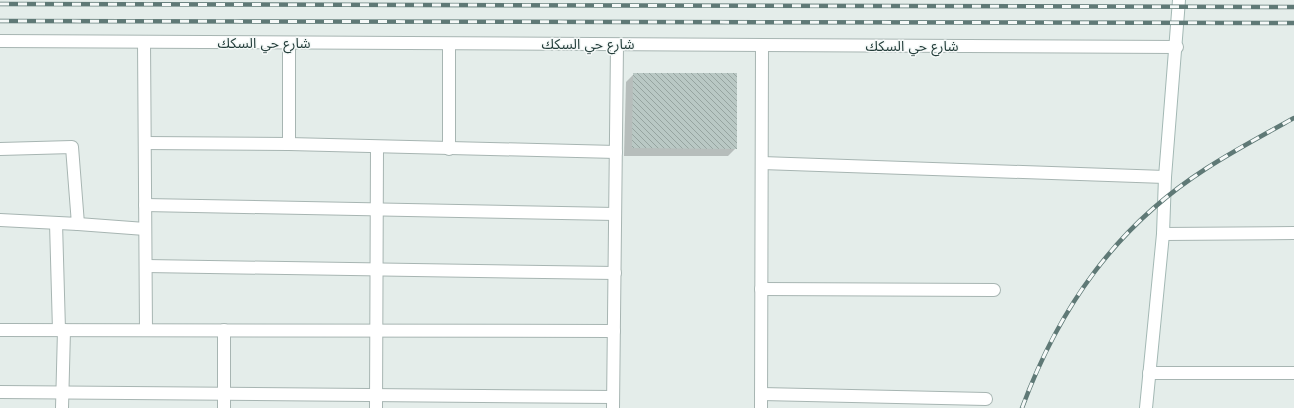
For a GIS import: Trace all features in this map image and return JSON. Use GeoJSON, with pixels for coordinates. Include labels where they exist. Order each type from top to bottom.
{"type":"FeatureCollection","features":[{"type":"Feature","properties":{"kind":"street"},"geometry":{"type":"LineString","coordinates":[[1146,408],[1162,234],[1165,177],[1177,47],[1179,0]]}},
{"type":"Feature","properties":{"kind":"street","name":"شارع حي السكك"},"geometry":{"type":"LineString","coordinates":[[0,41],[1177,47]]}},
{"type":"Feature","properties":{"kind":"street"},"geometry":{"type":"LineString","coordinates":[[144,42],[146,330]]}},
{"type":"Feature","properties":{"kind":"street"},"geometry":{"type":"LineString","coordinates":[[288,144],[289,43]]}},
{"type":"Feature","properties":{"kind":"street"},"geometry":{"type":"LineString","coordinates":[[449,44],[449,149]]}},
{"type":"Feature","properties":{"kind":"street"},"geometry":{"type":"LineString","coordinates":[[0,392],[376,395],[613,402],[617,45]]}},
{"type":"Feature","properties":{"kind":"street"},"geometry":{"type":"LineString","coordinates":[[761,408],[762,45]]}},
{"type":"Feature","properties":{"kind":"street"},"geometry":{"type":"LineString","coordinates":[[145,143],[288,144],[377,148],[616,152]]}},
{"type":"Feature","properties":{"kind":"street"},"geometry":{"type":"LineString","coordinates":[[0,149],[72,147],[78,224]]}},
{"type":"Feature","properties":{"kind":"street"},"geometry":{"type":"LineString","coordinates":[[376,408],[377,148]]}},
{"type":"Feature","properties":{"kind":"street"},"geometry":{"type":"LineString","coordinates":[[762,163],[1165,177]]}},
{"type":"Feature","properties":{"kind":"street"},"geometry":{"type":"LineString","coordinates":[[145,205],[615,214]]}},
{"type":"Feature","properties":{"kind":"street"},"geometry":{"type":"LineString","coordinates":[[0,220],[145,229]]}},
{"type":"Feature","properties":{"kind":"street"},"geometry":{"type":"LineString","coordinates":[[56,223],[61,330],[63,392],[62,408]]}},
{"type":"Feature","properties":{"kind":"street"},"geometry":{"type":"LineString","coordinates":[[1162,234],[1294,233]]}},
{"type":"Feature","properties":{"kind":"street"},"geometry":{"type":"LineString","coordinates":[[146,266],[615,273]]}},
{"type":"Feature","properties":{"kind":"street"},"geometry":{"type":"LineString","coordinates":[[761,288],[994,290]]}},
{"type":"Feature","properties":{"kind":"street"},"geometry":{"type":"LineString","coordinates":[[0,330],[614,331]]}},
{"type":"Feature","properties":{"kind":"street"},"geometry":{"type":"LineString","coordinates":[[224,330],[224,408]]}},
{"type":"Feature","properties":{"kind":"street"},"geometry":{"type":"LineString","coordinates":[[1149,373],[1294,373]]}},
{"type":"Feature","properties":{"kind":"street"},"geometry":{"type":"LineString","coordinates":[[761,394],[986,399]]}},
{"type":"Feature","properties":{"kind":"building"},"geometry":{"type":"Polygon","coordinates":[[[633,73],[737,73],[737,149],[632,148],[633,73]]]}},
{"type":"Feature","properties":{"kind":"railway"},"geometry":{"type":"LineString","coordinates":[[0,4],[1294,7]]}},
{"type":"Feature","properties":{"kind":"railway"},"geometry":{"type":"LineString","coordinates":[[0,21],[1294,23]]}},
{"type":"Feature","properties":{"kind":"railway"},"geometry":{"type":"LineString","coordinates":[[1022,408],[1037,371],[1054,336],[1073,303],[1094,272],[1118,243],[1145,216],[1174,191],[1218,161],[1294,118]]}}]}
